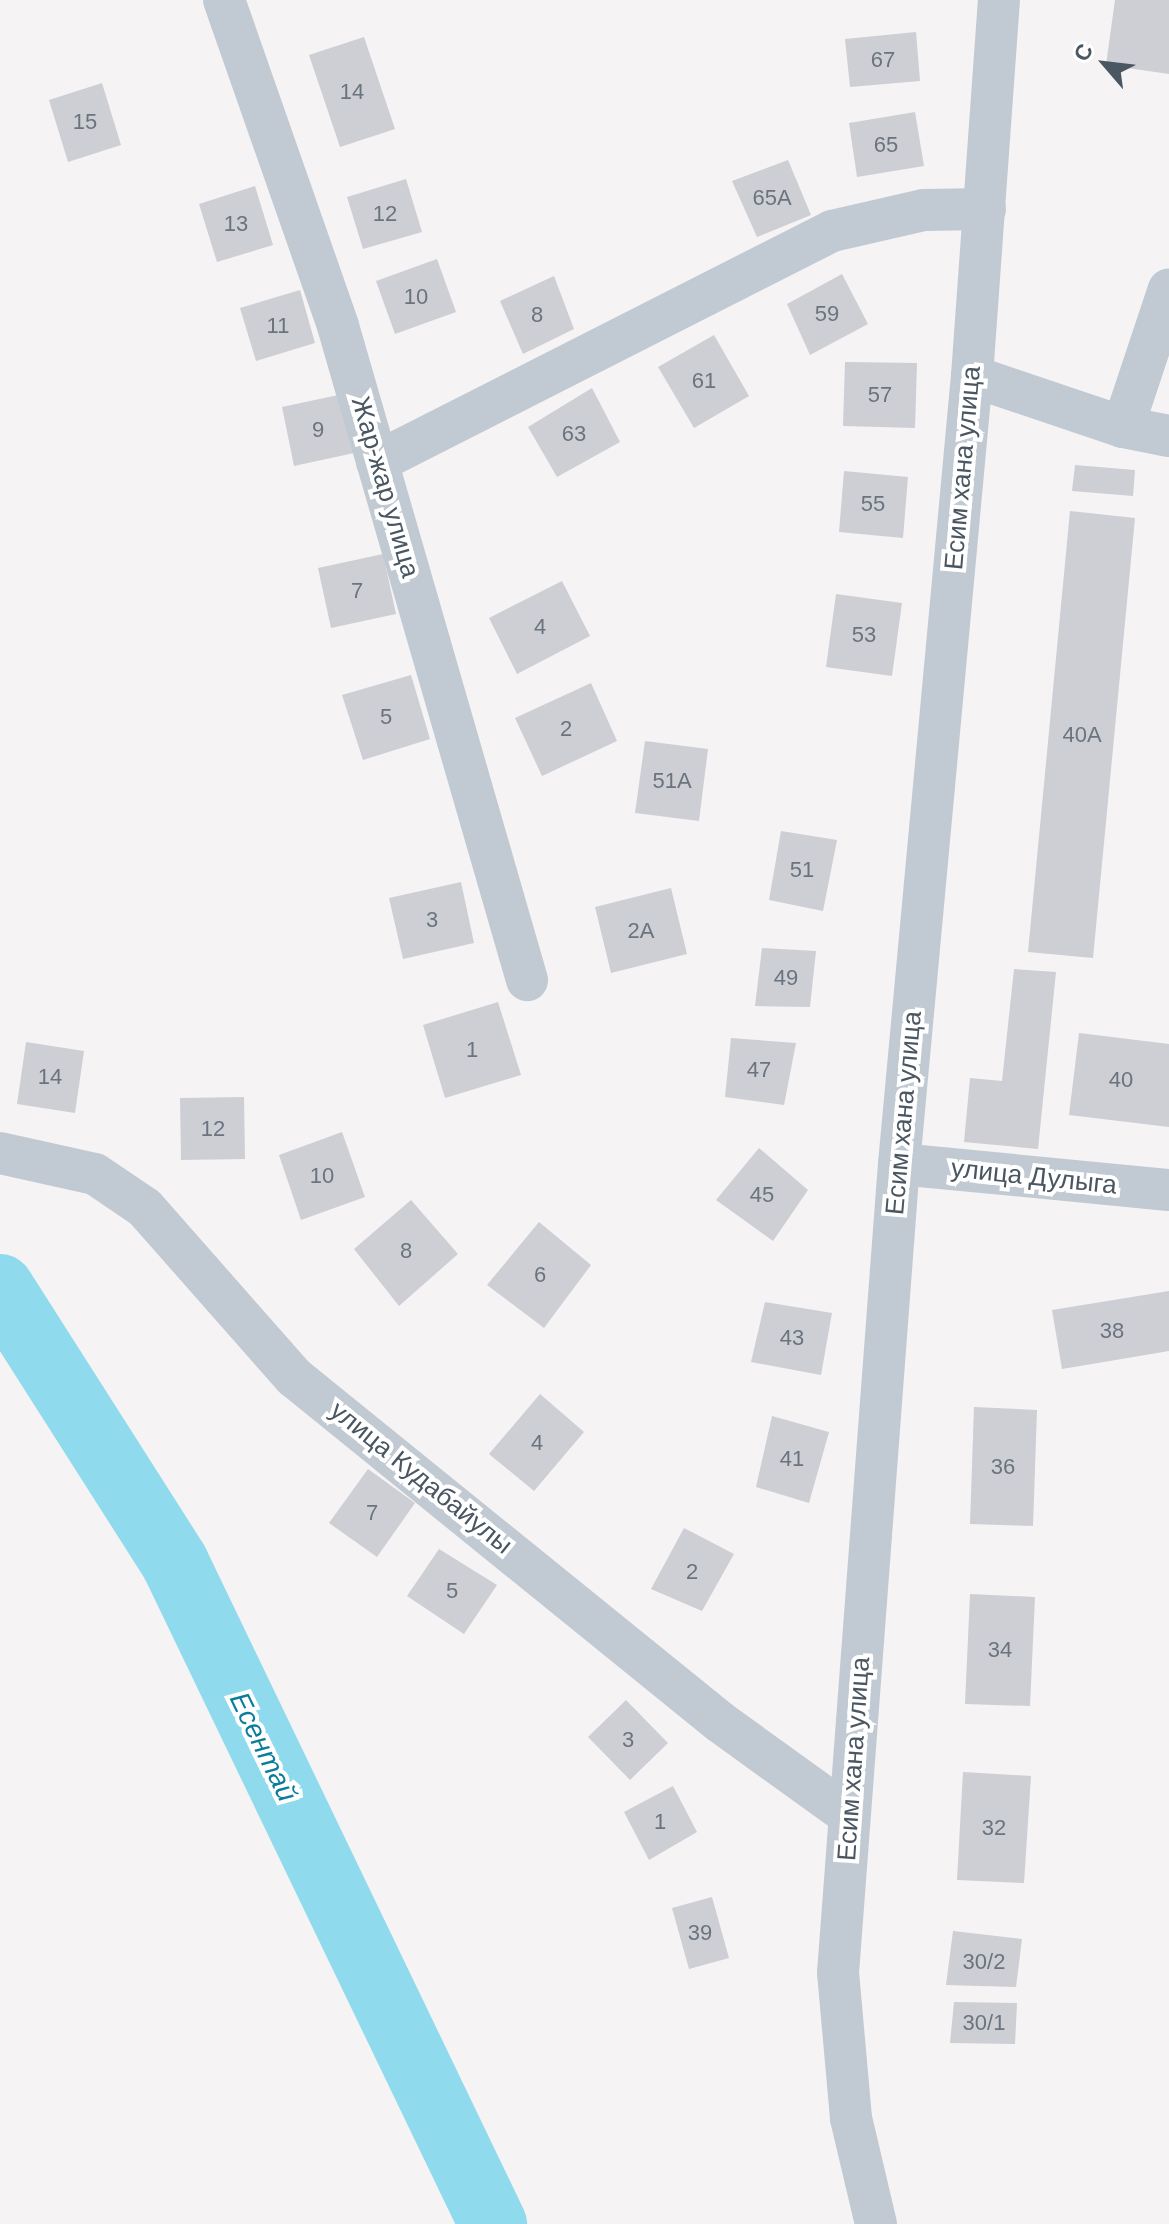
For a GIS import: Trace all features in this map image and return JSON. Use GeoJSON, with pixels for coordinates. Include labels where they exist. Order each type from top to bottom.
{"type":"FeatureCollection","features":[{"type":"Feature","properties":{"kind":"street","name":"Жар-жар улица"},"geometry":{"type":"LineString","coordinates":[[224,0],[338,326],[527,980]]}},
{"type":"Feature","properties":{"kind":"street","name":"Есим хана улица"},"geometry":{"type":"LineString","coordinates":[[876,2224],[851,2118],[838,1973],[899,1164],[972,376],[999,0]]}},
{"type":"Feature","properties":{"kind":"street"},"geometry":{"type":"LineString","coordinates":[[377,462],[832,231],[924,210],[985,209]]}},
{"type":"Feature","properties":{"kind":"street"},"geometry":{"type":"LineString","coordinates":[[1123,427],[1169,289]]}},
{"type":"Feature","properties":{"kind":"street"},"geometry":{"type":"LineString","coordinates":[[972,376],[1123,427],[1169,436]]}},
{"type":"Feature","properties":{"kind":"street","name":"улица Кудабайулы"},"geometry":{"type":"LineString","coordinates":[[0,1153],[95,1174],[145,1208],[294,1377],[720,1722],[849,1815]]}},
{"type":"Feature","properties":{"kind":"street","name":"улица Дулыга"},"geometry":{"type":"LineString","coordinates":[[899,1164],[1169,1190]]}},
{"type":"Feature","properties":{"kind":"building"},"geometry":{"type":"Polygon","coordinates":[[[1115,0],[1169,0],[1169,74],[1106,65],[1115,0]]]}},
{"type":"Feature","properties":{"kind":"building"},"geometry":{"type":"Polygon","coordinates":[[[916,32],[920,81],[850,87],[845,39],[916,32]]]}},
{"type":"Feature","properties":{"kind":"building"},"geometry":{"type":"Polygon","coordinates":[[[364,37],[395,129],[340,147],[309,55],[364,37]]]}},
{"type":"Feature","properties":{"kind":"building"},"geometry":{"type":"Polygon","coordinates":[[[102,83],[121,145],[68,162],[49,100],[102,83]]]}},
{"type":"Feature","properties":{"kind":"building"},"geometry":{"type":"Polygon","coordinates":[[[915,112],[924,166],[857,177],[849,123],[915,112]]]}},
{"type":"Feature","properties":{"kind":"building"},"geometry":{"type":"Polygon","coordinates":[[[788,160],[811,215],[757,237],[732,181],[788,160]]]}},
{"type":"Feature","properties":{"kind":"building"},"geometry":{"type":"Polygon","coordinates":[[[406,179],[422,232],[363,249],[347,197],[406,179]]]}},
{"type":"Feature","properties":{"kind":"building"},"geometry":{"type":"Polygon","coordinates":[[[255,186],[273,245],[217,262],[199,204],[255,186]]]}},
{"type":"Feature","properties":{"kind":"building"},"geometry":{"type":"Polygon","coordinates":[[[437,259],[456,312],[395,334],[376,281],[437,259]]]}},
{"type":"Feature","properties":{"kind":"building"},"geometry":{"type":"Polygon","coordinates":[[[842,274],[868,324],[810,355],[787,304],[842,274]]]}},
{"type":"Feature","properties":{"kind":"building"},"geometry":{"type":"Polygon","coordinates":[[[554,276],[574,329],[523,354],[500,301],[554,276]]]}},
{"type":"Feature","properties":{"kind":"building"},"geometry":{"type":"Polygon","coordinates":[[[300,290],[315,343],[256,361],[240,308],[300,290]]]}},
{"type":"Feature","properties":{"kind":"building"},"geometry":{"type":"Polygon","coordinates":[[[714,335],[749,396],[694,428],[658,367],[714,335]]]}},
{"type":"Feature","properties":{"kind":"building"},"geometry":{"type":"Polygon","coordinates":[[[845,362],[917,363],[915,428],[843,426],[845,362]]]}},
{"type":"Feature","properties":{"kind":"building"},"geometry":{"type":"Polygon","coordinates":[[[592,388],[620,442],[557,477],[528,427],[592,388]]]}},
{"type":"Feature","properties":{"kind":"building"},"geometry":{"type":"Polygon","coordinates":[[[343,394],[354,453],[294,466],[282,407],[343,394]]]}},
{"type":"Feature","properties":{"kind":"building"},"geometry":{"type":"Polygon","coordinates":[[[1075,465],[1135,470],[1133,496],[1072,491],[1075,465]]]}},
{"type":"Feature","properties":{"kind":"building"},"geometry":{"type":"Polygon","coordinates":[[[844,471],[908,477],[903,538],[839,532],[844,471]]]}},
{"type":"Feature","properties":{"kind":"building"},"geometry":{"type":"Polygon","coordinates":[[[1070,511],[1135,518],[1093,958],[1028,952],[1070,511]]]}},
{"type":"Feature","properties":{"kind":"building"},"geometry":{"type":"Polygon","coordinates":[[[383,554],[396,614],[331,628],[318,568],[383,554]]]}},
{"type":"Feature","properties":{"kind":"building"},"geometry":{"type":"Polygon","coordinates":[[[562,581],[590,636],[517,674],[489,618],[562,581]]]}},
{"type":"Feature","properties":{"kind":"building"},"geometry":{"type":"Polygon","coordinates":[[[836,594],[902,603],[892,676],[826,667],[836,594]]]}},
{"type":"Feature","properties":{"kind":"building"},"geometry":{"type":"Polygon","coordinates":[[[411,675],[430,739],[363,760],[342,695],[411,675]]]}},
{"type":"Feature","properties":{"kind":"building"},"geometry":{"type":"Polygon","coordinates":[[[591,683],[617,741],[542,776],[515,718],[591,683]]]}},
{"type":"Feature","properties":{"kind":"building"},"geometry":{"type":"Polygon","coordinates":[[[645,741],[708,749],[699,821],[635,813],[645,741]]]}},
{"type":"Feature","properties":{"kind":"building"},"geometry":{"type":"Polygon","coordinates":[[[781,831],[837,840],[823,911],[769,900],[781,831]]]}},
{"type":"Feature","properties":{"kind":"building"},"geometry":{"type":"Polygon","coordinates":[[[461,882],[474,943],[403,959],[389,898],[461,882]]]}},
{"type":"Feature","properties":{"kind":"building"},"geometry":{"type":"Polygon","coordinates":[[[671,888],[687,954],[611,973],[595,907],[671,888]]]}},
{"type":"Feature","properties":{"kind":"building"},"geometry":{"type":"Polygon","coordinates":[[[762,948],[816,951],[810,1007],[755,1006],[762,948]]]}},
{"type":"Feature","properties":{"kind":"building"},"geometry":{"type":"Polygon","coordinates":[[[1014,969],[1056,972],[1038,1149],[964,1142],[970,1078],[1002,1081],[1014,969]]]}},
{"type":"Feature","properties":{"kind":"building"},"geometry":{"type":"Polygon","coordinates":[[[498,1002],[521,1075],[445,1098],[423,1025],[498,1002]]]}},
{"type":"Feature","properties":{"kind":"building"},"geometry":{"type":"Polygon","coordinates":[[[1079,1033],[1169,1044],[1169,1127],[1069,1115],[1079,1033]]]}},
{"type":"Feature","properties":{"kind":"building"},"geometry":{"type":"Polygon","coordinates":[[[731,1038],[796,1043],[784,1105],[725,1097],[731,1038]]]}},
{"type":"Feature","properties":{"kind":"building"},"geometry":{"type":"Polygon","coordinates":[[[26,1042],[84,1051],[75,1113],[17,1104],[26,1042]]]}},
{"type":"Feature","properties":{"kind":"building"},"geometry":{"type":"Polygon","coordinates":[[[244,1097],[245,1159],[181,1160],[180,1098],[244,1097]]]}},
{"type":"Feature","properties":{"kind":"building"},"geometry":{"type":"Polygon","coordinates":[[[342,1132],[365,1197],[301,1220],[279,1155],[342,1132]]]}},
{"type":"Feature","properties":{"kind":"building"},"geometry":{"type":"Polygon","coordinates":[[[759,1148],[808,1190],[773,1241],[716,1200],[759,1148]]]}},
{"type":"Feature","properties":{"kind":"building"},"geometry":{"type":"Polygon","coordinates":[[[411,1200],[458,1254],[399,1306],[354,1249],[411,1200]]]}},
{"type":"Feature","properties":{"kind":"building"},"geometry":{"type":"Polygon","coordinates":[[[539,1222],[591,1265],[544,1328],[487,1285],[539,1222]]]}},
{"type":"Feature","properties":{"kind":"building"},"geometry":{"type":"Polygon","coordinates":[[[1169,1291],[1169,1351],[1062,1369],[1052,1310],[1169,1291]]]}},
{"type":"Feature","properties":{"kind":"building"},"geometry":{"type":"Polygon","coordinates":[[[765,1302],[832,1313],[821,1375],[751,1362],[765,1302]]]}},
{"type":"Feature","properties":{"kind":"building"},"geometry":{"type":"Polygon","coordinates":[[[540,1394],[584,1432],[534,1491],[489,1454],[540,1394]]]}},
{"type":"Feature","properties":{"kind":"building"},"geometry":{"type":"Polygon","coordinates":[[[974,1407],[1037,1410],[1033,1526],[970,1524],[974,1407]]]}},
{"type":"Feature","properties":{"kind":"building"},"geometry":{"type":"Polygon","coordinates":[[[772,1416],[829,1432],[809,1503],[756,1487],[772,1416]]]}},
{"type":"Feature","properties":{"kind":"building"},"geometry":{"type":"Polygon","coordinates":[[[368,1469],[415,1503],[377,1557],[329,1523],[368,1469]]]}},
{"type":"Feature","properties":{"kind":"building"},"geometry":{"type":"Polygon","coordinates":[[[684,1528],[734,1554],[702,1611],[651,1589],[684,1528]]]}},
{"type":"Feature","properties":{"kind":"building"},"geometry":{"type":"Polygon","coordinates":[[[439,1549],[497,1585],[464,1634],[407,1596],[439,1549]]]}},
{"type":"Feature","properties":{"kind":"building"},"geometry":{"type":"Polygon","coordinates":[[[970,1594],[1035,1597],[1030,1706],[965,1704],[970,1594]]]}},
{"type":"Feature","properties":{"kind":"building"},"geometry":{"type":"Polygon","coordinates":[[[626,1700],[668,1743],[630,1780],[588,1737],[626,1700]]]}},
{"type":"Feature","properties":{"kind":"building"},"geometry":{"type":"Polygon","coordinates":[[[963,1772],[1031,1776],[1024,1883],[957,1880],[963,1772]]]}},
{"type":"Feature","properties":{"kind":"building"},"geometry":{"type":"Polygon","coordinates":[[[673,1786],[697,1832],[649,1860],[624,1812],[673,1786]]]}},
{"type":"Feature","properties":{"kind":"building"},"geometry":{"type":"Polygon","coordinates":[[[712,1897],[729,1958],[689,1969],[672,1908],[712,1897]]]}},
{"type":"Feature","properties":{"kind":"building"},"geometry":{"type":"Polygon","coordinates":[[[953,1931],[1022,1939],[1016,1987],[946,1985],[953,1931]]]}},
{"type":"Feature","properties":{"kind":"building"},"geometry":{"type":"Polygon","coordinates":[[[954,2002],[1017,2003],[1015,2044],[950,2043],[954,2002]]]}},
{"type":"Feature","properties":{"kind":"waterway","name":"Есентай"},"geometry":{"type":"LineString","coordinates":[[0,1288],[175,1563],[493,2224]]}}]}
